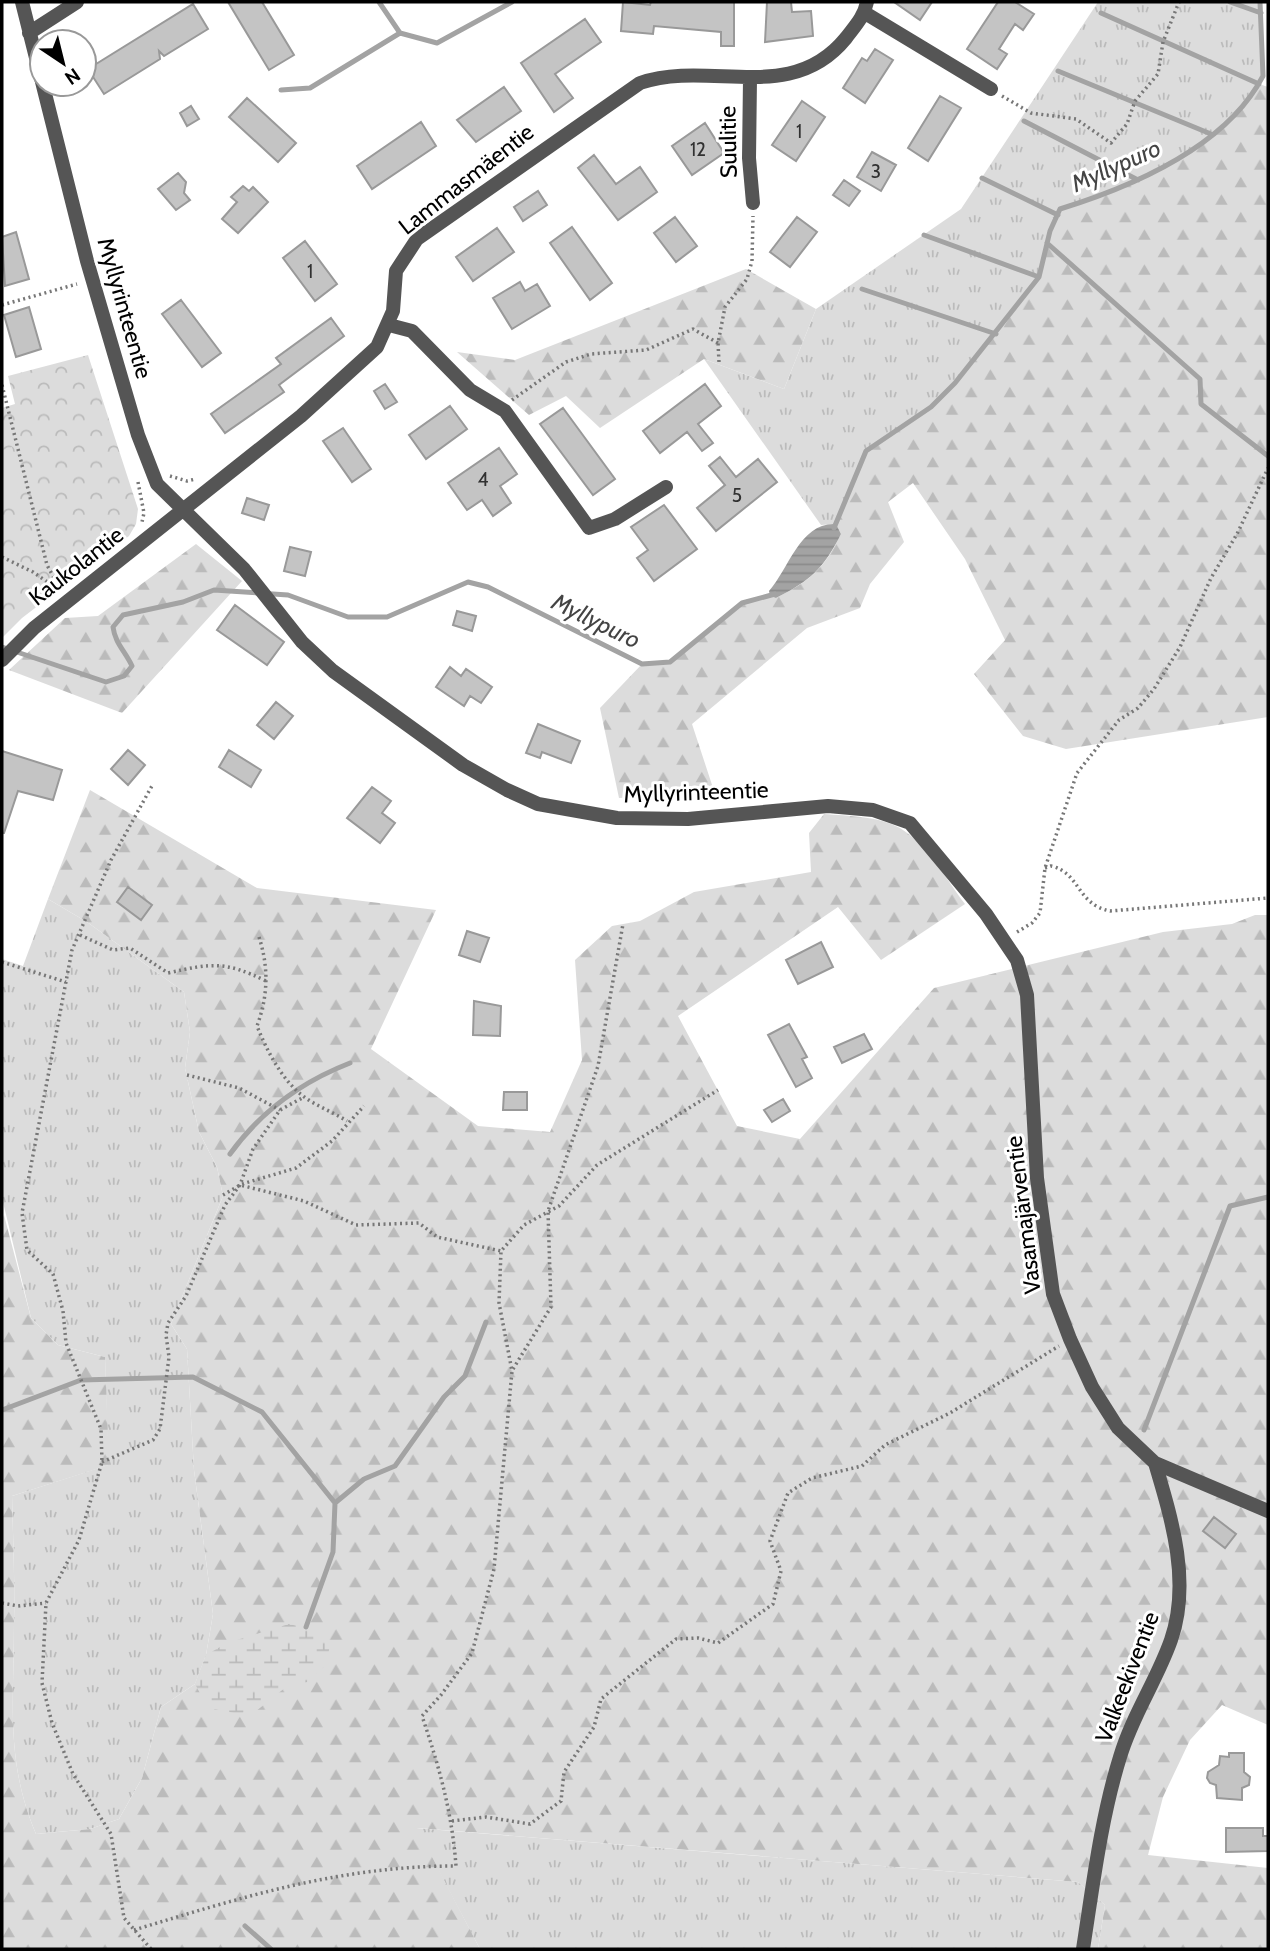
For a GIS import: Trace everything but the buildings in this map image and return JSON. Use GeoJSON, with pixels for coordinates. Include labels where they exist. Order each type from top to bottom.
{"type":"FeatureCollection","features":[{"type":"Feature","properties":{"kind":"street","name":"Myllyrinteentie"},"geometry":{"type":"LineString","coordinates":[[22,2],[28,29]]}},
{"type":"Feature","properties":{"kind":"street"},"geometry":{"type":"LineString","coordinates":[[37,28],[77,2]]}},
{"type":"Feature","properties":{"kind":"street"},"geometry":{"type":"LineString","coordinates":[[866,8],[991,89]]}},
{"type":"Feature","properties":{"kind":"street","name":"Lammasmäentie"},"geometry":{"type":"LineString","coordinates":[[181,511],[320,399],[377,347],[389,325],[396,271],[417,239],[640,83],[664,75],[750,79],[813,68],[834,52],[866,8]]}},
{"type":"Feature","properties":{"kind":"street","name":"Suulitie"},"geometry":{"type":"LineString","coordinates":[[750,79],[749,158],[753,203]]}},
{"type":"Feature","properties":{"kind":"street","name":"Myllyrinteentie"},"geometry":{"type":"LineString","coordinates":[[46,98],[88,261],[138,435],[157,484],[181,511],[259,586],[302,642],[333,671],[463,765],[538,804],[617,818],[688,819],[828,806],[873,810],[893,815],[910,823],[927,841],[1005,939]]}},
{"type":"Feature","properties":{"kind":"street"},"geometry":{"type":"LineString","coordinates":[[389,325],[412,331],[470,390],[505,411],[589,528],[615,519],[666,487]]}},
{"type":"Feature","properties":{"kind":"street","name":"Kaukolantie"},"geometry":{"type":"LineString","coordinates":[[2,660],[34,628],[181,511]]}},
{"type":"Feature","properties":{"kind":"street","name":"Vasamajärventie"},"geometry":{"type":"LineString","coordinates":[[1005,939],[1017,960],[1027,995],[1037,1178],[1053,1294],[1092,1387],[1118,1428],[1155,1463],[1268,1511]]}},
{"type":"Feature","properties":{"kind":"street","name":"Valkeekiventie"},"geometry":{"type":"LineString","coordinates":[[1083,1949],[1096,1863],[1127,1732],[1170,1640],[1176,1619],[1180,1576],[1168,1508],[1155,1463]]}},
{"type":"Feature","properties":{"kind":"path"},"geometry":{"type":"LineString","coordinates":[[991,89],[1031,113],[1076,119],[1111,143],[1127,124],[1134,103],[1158,74],[1164,40],[1179,2]]}},
{"type":"Feature","properties":{"kind":"path"},"geometry":{"type":"LineString","coordinates":[[719,362],[718,343],[725,307],[747,279],[752,261],[753,203]]}},
{"type":"Feature","properties":{"kind":"path"},"geometry":{"type":"LineString","coordinates":[[2,305],[79,282]]}},
{"type":"Feature","properties":{"kind":"path"},"geometry":{"type":"LineString","coordinates":[[498,407],[524,394],[566,362],[591,354],[646,351],[693,329],[718,343]]}},
{"type":"Feature","properties":{"kind":"path"},"geometry":{"type":"LineString","coordinates":[[2,385],[47,565],[61,591]]}},
{"type":"Feature","properties":{"kind":"path"},"geometry":{"type":"LineString","coordinates":[[1005,939],[1032,923],[1040,913],[1045,869],[1077,773],[1119,720],[1138,708],[1154,690],[1181,647],[1211,578],[1237,534],[1268,468]]}},
{"type":"Feature","properties":{"kind":"path"},"geometry":{"type":"LineString","coordinates":[[135,473],[144,513],[139,530]]}},
{"type":"Feature","properties":{"kind":"path"},"geometry":{"type":"LineString","coordinates":[[141,492],[171,475],[187,481],[200,478]]}},
{"type":"Feature","properties":{"kind":"path"},"geometry":{"type":"LineString","coordinates":[[2,558],[33,572],[61,591]]}},
{"type":"Feature","properties":{"kind":"path"},"geometry":{"type":"LineString","coordinates":[[52,598],[71,584]]}},
{"type":"Feature","properties":{"kind":"path"},"geometry":{"type":"LineString","coordinates":[[151,1949],[124,1918],[111,1834],[73,1774],[51,1723],[42,1683],[46,1604],[79,1540],[102,1462],[101,1429],[66,1343],[63,1311],[53,1274],[27,1250],[22,1213],[72,950],[111,860],[153,784]]}},
{"type":"Feature","properties":{"kind":"path"},"geometry":{"type":"LineString","coordinates":[[1045,869],[1051,866],[1066,872],[1083,897],[1097,908],[1110,911],[1268,898]]}},
{"type":"Feature","properties":{"kind":"path"},"geometry":{"type":"LineString","coordinates":[[512,1371],[551,1307],[548,1211],[598,1066],[623,924]]}},
{"type":"Feature","properties":{"kind":"path"},"geometry":{"type":"LineString","coordinates":[[80,935],[113,950],[130,948],[168,973],[199,966],[232,965],[267,981]]}},
{"type":"Feature","properties":{"kind":"path"},"geometry":{"type":"LineString","coordinates":[[259,937],[267,961],[267,981],[264,1007],[257,1026],[272,1057],[304,1097],[347,1121]]}},
{"type":"Feature","properties":{"kind":"path"},"geometry":{"type":"LineString","coordinates":[[2,962],[66,982]]}},
{"type":"Feature","properties":{"kind":"path"},"geometry":{"type":"LineString","coordinates":[[187,1075],[239,1088],[279,1110]]}},
{"type":"Feature","properties":{"kind":"path"},"geometry":{"type":"LineString","coordinates":[[134,1930],[269,1888],[409,1866],[456,1866],[453,1821],[441,1772],[422,1716],[442,1695],[472,1653],[494,1569],[512,1371],[499,1303],[501,1251],[524,1225],[559,1206],[597,1165],[718,1090]]}},
{"type":"Feature","properties":{"kind":"path"},"geometry":{"type":"LineString","coordinates":[[102,1462],[153,1440],[160,1429],[169,1357],[166,1335],[168,1323],[186,1296],[225,1205],[240,1185],[253,1149],[279,1110],[304,1097]]}},
{"type":"Feature","properties":{"kind":"path"},"geometry":{"type":"LineString","coordinates":[[223,1195],[240,1185],[296,1168],[331,1141],[347,1121],[364,1107]]}},
{"type":"Feature","properties":{"kind":"path"},"geometry":{"type":"LineString","coordinates":[[240,1185],[304,1201],[356,1225],[419,1223],[437,1237],[501,1251]]}},
{"type":"Feature","properties":{"kind":"path"},"geometry":{"type":"LineString","coordinates":[[453,1821],[486,1817],[530,1824],[561,1801],[564,1772],[594,1727],[601,1699],[676,1639],[698,1638],[718,1643],[773,1604],[781,1570],[770,1541],[788,1493],[812,1478],[862,1466],[885,1446],[961,1407],[1070,1339]]}},
{"type":"Feature","properties":{"kind":"path"},"geometry":{"type":"LineString","coordinates":[[2,1603],[18,1606],[46,1604]]}},
{"type":"Feature","properties":{"kind":"green space"},"geometry":{"type":"Polygon","coordinates":[[[1098,2],[1260,2],[1263,76],[1233,117],[1214,133],[1171,161],[1097,199],[1050,231],[1039,277],[996,334],[931,407],[866,451],[836,524],[821,525],[704,359],[784,389],[816,309],[961,209],[1098,2]]]}},
{"type":"Feature","properties":{"kind":"green space"},"geometry":{"type":"Polygon","coordinates":[[[1259,84],[1268,87],[1268,717],[1066,749],[1023,736],[974,674],[1005,640],[965,559],[913,483],[888,502],[904,542],[870,584],[860,608],[807,628],[692,724],[715,794],[619,798],[600,708],[642,664],[670,662],[742,603],[770,596],[776,598],[815,573],[841,534],[836,524],[866,451],[931,407],[955,383],[1039,277],[1050,231],[1060,209],[1119,188],[1170,162],[1215,129],[1259,84]]]}},
{"type":"Feature","properties":{"kind":"green space"},"geometry":{"type":"Polygon","coordinates":[[[746,269],[816,309],[784,389],[704,359],[600,428],[566,396],[529,415],[457,352],[515,360],[746,269]]]}},
{"type":"Feature","properties":{"kind":"green space"},"geometry":{"type":"Polygon","coordinates":[[[88,355],[138,509],[136,524],[129,536],[22,618],[2,638],[2,408],[15,404],[8,376],[88,355]]]}},
{"type":"Feature","properties":{"kind":"green space"},"geometry":{"type":"Polygon","coordinates":[[[12,447],[24,491],[2,497],[2,450],[12,447]]]}},
{"type":"Feature","properties":{"kind":"green space"},"geometry":{"type":"Polygon","coordinates":[[[196,544],[242,581],[122,713],[9,670],[65,618],[98,616],[196,544]]]}},
{"type":"Feature","properties":{"kind":"green space"},"geometry":{"type":"Polygon","coordinates":[[[90,790],[257,888],[436,910],[371,1049],[478,1126],[550,1132],[582,1060],[575,960],[612,926],[640,921],[694,892],[811,872],[809,833],[824,814],[873,819],[900,828],[928,853],[965,904],[881,960],[838,907],[678,1016],[737,1126],[800,1139],[934,988],[1163,932],[1232,924],[1255,915],[1268,915],[1268,1725],[1222,1705],[1190,1740],[1163,1797],[1148,1855],[1268,1868],[1268,1949],[1098,1949],[1105,1905],[1078,1882],[417,1828],[480,1949],[2,1949],[4,1215],[31,1318],[58,1345],[105,1357],[109,1465],[12,1496],[13,1730],[19,1781],[36,1834],[90,1829],[119,1819],[142,1778],[161,1707],[195,1684],[206,1655],[213,1614],[194,1470],[187,1349],[171,1324],[223,1196],[217,1167],[199,1132],[185,1068],[190,1032],[184,992],[87,922],[48,899],[90,790]]]}},
{"type":"Feature","properties":{"kind":"green space"},"geometry":{"type":"Polygon","coordinates":[[[48,899],[87,922],[184,992],[190,1032],[185,1068],[199,1132],[217,1167],[223,1196],[171,1324],[187,1349],[194,1470],[213,1614],[206,1655],[195,1684],[161,1707],[142,1778],[119,1819],[90,1829],[36,1834],[19,1781],[13,1730],[12,1496],[108,1465],[105,1357],[58,1345],[31,1318],[2,1198],[2,959],[23,966],[48,899]]]}},
{"type":"Feature","properties":{"kind":"green space"},"geometry":{"type":"Polygon","coordinates":[[[289,1624],[322,1632],[330,1645],[326,1665],[307,1682],[286,1687],[250,1716],[208,1708],[195,1684],[206,1655],[227,1643],[289,1624]]]}},
{"type":"Feature","properties":{"kind":"green space"},"geometry":{"type":"Polygon","coordinates":[[[416,1828],[1078,1882],[1105,1905],[1098,1949],[480,1949],[416,1828]]]}},
{"type":"Feature","properties":{"kind":"shaded area"},"geometry":{"type":"Polygon","coordinates":[[[836,524],[841,534],[822,565],[798,586],[776,598],[770,596],[769,591],[804,539],[824,525],[836,524]]]}},
{"type":"Feature","properties":{"kind":"waterway"},"geometry":{"type":"LineString","coordinates":[[379,2],[400,33],[437,43],[512,2]]}},
{"type":"Feature","properties":{"kind":"waterway"},"geometry":{"type":"LineString","coordinates":[[1230,2],[1261,13]]}},
{"type":"Feature","properties":{"kind":"waterway","name":"Myllypuro"},"geometry":{"type":"LineString","coordinates":[[834,528],[866,451],[931,407],[955,383],[1039,277],[1050,231],[1060,209],[1116,189],[1174,161],[1226,124],[1247,101],[1263,76],[1260,2]]}},
{"type":"Feature","properties":{"kind":"waterway"},"geometry":{"type":"LineString","coordinates":[[1101,13],[1259,84]]}},
{"type":"Feature","properties":{"kind":"waterway"},"geometry":{"type":"LineString","coordinates":[[281,90],[310,88],[400,33]]}},
{"type":"Feature","properties":{"kind":"waterway"},"geometry":{"type":"LineString","coordinates":[[1058,71],[1211,134]]}},
{"type":"Feature","properties":{"kind":"waterway"},"geometry":{"type":"LineString","coordinates":[[1024,121],[1138,180]]}},
{"type":"Feature","properties":{"kind":"waterway"},"geometry":{"type":"LineString","coordinates":[[982,178],[1058,215]]}},
{"type":"Feature","properties":{"kind":"waterway"},"geometry":{"type":"LineString","coordinates":[[924,235],[1039,277]]}},
{"type":"Feature","properties":{"kind":"waterway"},"geometry":{"type":"LineString","coordinates":[[1047,243],[1200,379],[1201,404],[1268,456]]}},
{"type":"Feature","properties":{"kind":"waterway"},"geometry":{"type":"LineString","coordinates":[[862,289],[996,334]]}},
{"type":"Feature","properties":{"kind":"waterway","name":"Myllypuro"},"geometry":{"type":"LineString","coordinates":[[2,647],[106,682],[124,676],[132,666],[114,633],[113,627],[123,615],[183,602],[214,590],[288,595],[348,617],[387,617],[468,582],[488,587],[642,664],[670,662],[742,603],[775,594]]}},
{"type":"Feature","properties":{"kind":"waterway"},"geometry":{"type":"LineString","coordinates":[[230,1154],[255,1124],[283,1100],[315,1079],[350,1063]]}},
{"type":"Feature","properties":{"kind":"waterway"},"geometry":{"type":"LineString","coordinates":[[1144,1430],[1230,1206],[1268,1197]]}},
{"type":"Feature","properties":{"kind":"waterway"},"geometry":{"type":"LineString","coordinates":[[335,1503],[364,1479],[395,1466],[444,1397],[465,1376],[486,1322]]}},
{"type":"Feature","properties":{"kind":"waterway"},"geometry":{"type":"LineString","coordinates":[[2,1410],[81,1380],[193,1377],[262,1412],[335,1503],[333,1552],[306,1627]]}},
{"type":"Feature","properties":{"kind":"waterway"},"geometry":{"type":"LineString","coordinates":[[245,1926],[271,1949]]}}]}
